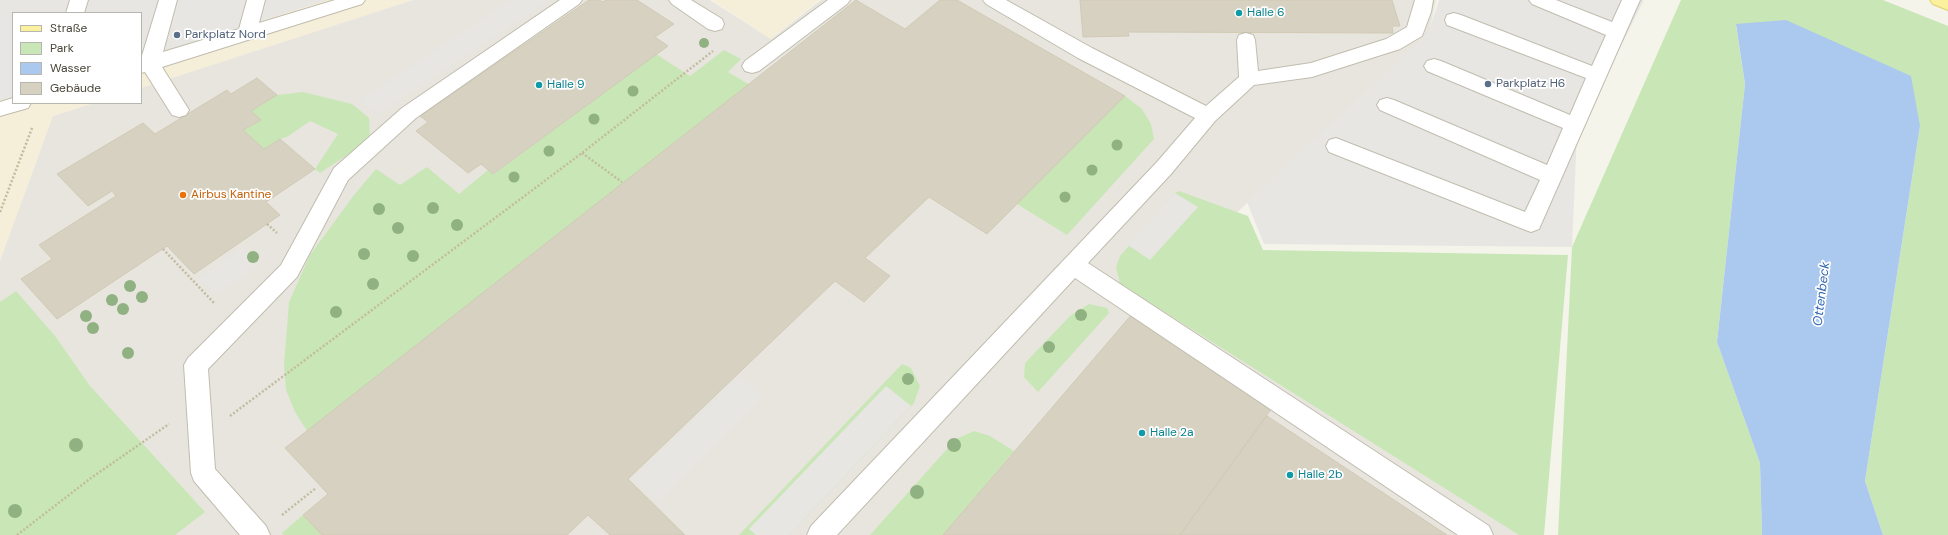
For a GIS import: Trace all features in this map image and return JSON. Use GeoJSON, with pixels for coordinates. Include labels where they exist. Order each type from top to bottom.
{"type":"FeatureCollection","features":[{"type":"Feature","properties":{"kind":"main road"},"geometry":{"type":"LineString","coordinates":[[1939,0],[1948,4]]}},
{"type":"Feature","properties":{"kind":"lane"},"geometry":{"type":"LineString","coordinates":[[75,12],[79,0]]}},
{"type":"Feature","properties":{"kind":"lane"},"geometry":{"type":"LineString","coordinates":[[146,65],[168,0]]}},
{"type":"Feature","properties":{"kind":"lane"},"geometry":{"type":"LineString","coordinates":[[247,34],[256,0]]}},
{"type":"Feature","properties":{"kind":"lane"},"geometry":{"type":"LineString","coordinates":[[257,535],[203,473],[196,365],[289,271],[341,174],[409,112],[573,0]]}},
{"type":"Feature","properties":{"kind":"lane"},"geometry":{"type":"LineString","coordinates":[[678,0],[715,24]]}},
{"type":"Feature","properties":{"kind":"lane"},"geometry":{"type":"LineString","coordinates":[[752,66],[841,0]]}},
{"type":"Feature","properties":{"kind":"lane"},"geometry":{"type":"LineString","coordinates":[[992,0],[1085,53],[1208,116]]}},
{"type":"Feature","properties":{"kind":"lane"},"geometry":{"type":"LineString","coordinates":[[820,535],[1164,168],[1208,116],[1249,79],[1312,70],[1393,44],[1415,31],[1422,12],[1424,0]]}},
{"type":"Feature","properties":{"kind":"lane"},"geometry":{"type":"LineString","coordinates":[[1538,0],[1617,32]]}},
{"type":"Feature","properties":{"kind":"lane"},"geometry":{"type":"LineString","coordinates":[[1336,146],[1531,223],[1631,0]]}},
{"type":"Feature","properties":{"kind":"lane"},"geometry":{"type":"LineString","coordinates":[[146,65],[346,2]]}},
{"type":"Feature","properties":{"kind":"lane"},"geometry":{"type":"LineString","coordinates":[[1454,20],[1597,75]]}},
{"type":"Feature","properties":{"kind":"lane"},"geometry":{"type":"LineString","coordinates":[[1246,40],[1249,79]]}},
{"type":"Feature","properties":{"kind":"lane"},"geometry":{"type":"LineString","coordinates":[[146,65],[179,110]]}},
{"type":"Feature","properties":{"kind":"lane"},"geometry":{"type":"LineString","coordinates":[[1434,66],[1575,125]]}},
{"type":"Feature","properties":{"kind":"lane"},"geometry":{"type":"LineString","coordinates":[[0,109],[18,104]]}},
{"type":"Feature","properties":{"kind":"lane"},"geometry":{"type":"LineString","coordinates":[[1387,105],[1552,176]]}},
{"type":"Feature","properties":{"kind":"lane"},"geometry":{"type":"LineString","coordinates":[[1073,265],[1480,535]]}},
{"type":"Feature","properties":{"kind":"path"},"geometry":{"type":"LineString","coordinates":[[230,416],[582,153],[719,46]]}},
{"type":"Feature","properties":{"kind":"path"},"geometry":{"type":"LineString","coordinates":[[0,212],[32,126]]}},
{"type":"Feature","properties":{"kind":"path"},"geometry":{"type":"LineString","coordinates":[[582,153],[622,182]]}},
{"type":"Feature","properties":{"kind":"path"},"geometry":{"type":"LineString","coordinates":[[17,535],[91,478],[198,404]]}},
{"type":"Feature","properties":{"kind":"path"},"geometry":{"type":"LineString","coordinates":[[279,516],[316,488]]}},
{"type":"Feature","properties":{"kind":"shaded area"},"geometry":{"type":"Polygon","coordinates":[[[0,0],[413,0],[142,88],[142,12],[12,12],[12,104],[91,104],[53,116],[0,261],[0,0]]]}},
{"type":"Feature","properties":{"kind":"shaded area","name":"Parkplatz Nord"},"geometry":{"type":"Polygon","coordinates":[[[0,0],[328,0],[142,58],[142,12],[12,12],[12,97],[0,101],[0,0]]]}},
{"type":"Feature","properties":{"kind":"shaded area"},"geometry":{"type":"Polygon","coordinates":[[[413,0],[710,0],[771,39],[821,0],[1436,0],[1429,34],[1158,286],[1542,535],[0,535],[0,261],[53,116],[91,104],[142,104],[142,88],[413,0]]]}},
{"type":"Feature","properties":{"kind":"shaded area"},"geometry":{"type":"Polygon","coordinates":[[[512,0],[549,0],[377,114],[360,100],[512,0]]]}},
{"type":"Feature","properties":{"kind":"shaded area"},"geometry":{"type":"Polygon","coordinates":[[[712,0],[819,0],[771,39],[712,0]]]}},
{"type":"Feature","properties":{"kind":"shaded area","name":"Parkplatz H6"},"geometry":{"type":"Polygon","coordinates":[[[1439,0],[1644,0],[1577,134],[1572,247],[1264,244],[1247,202],[1428,34],[1439,0]]]}},
{"type":"Feature","properties":{"kind":"shaded area"},"geometry":{"type":"Polygon","coordinates":[[[1175,193],[1198,207],[1150,260],[1128,245],[1175,193]]]}},
{"type":"Feature","properties":{"kind":"shaded area"},"geometry":{"type":"Polygon","coordinates":[[[242,248],[259,264],[217,294],[199,279],[242,248]]]}},
{"type":"Feature","properties":{"kind":"shaded area"},"geometry":{"type":"Polygon","coordinates":[[[739,376],[764,396],[658,501],[632,479],[739,376]]]}},
{"type":"Feature","properties":{"kind":"shaded area"},"geometry":{"type":"Polygon","coordinates":[[[886,386],[911,406],[789,535],[756,535],[749,529],[886,386]]]}},
{"type":"Feature","properties":{"kind":"green space"},"geometry":{"type":"Polygon","coordinates":[[[1681,0],[1883,0],[1948,26],[1948,535],[1883,535],[1865,481],[1920,126],[1736,25],[1745,84],[1717,342],[1760,463],[1762,535],[1558,535],[1572,247],[1681,0]]]}},
{"type":"Feature","properties":{"kind":"green space"},"geometry":{"type":"Polygon","coordinates":[[[724,50],[741,59],[728,72],[750,85],[307,431],[295,412],[286,390],[284,364],[289,302],[310,255],[354,195],[376,169],[400,185],[427,167],[459,194],[488,170],[494,174],[656,54],[690,76],[724,50]]]}},
{"type":"Feature","properties":{"kind":"green space"},"geometry":{"type":"Polygon","coordinates":[[[303,92],[352,104],[369,118],[370,140],[320,173],[315,169],[338,134],[310,121],[287,137],[280,139],[264,149],[243,130],[261,120],[251,111],[277,95],[303,92]]]}},
{"type":"Feature","properties":{"kind":"green space"},"geometry":{"type":"Polygon","coordinates":[[[1125,96],[1142,109],[1151,124],[1154,139],[1067,235],[1017,204],[1125,96]]]}},
{"type":"Feature","properties":{"kind":"green space"},"geometry":{"type":"Polygon","coordinates":[[[1179,191],[1248,216],[1263,250],[1568,255],[1544,535],[1519,535],[1120,284],[1116,267],[1120,256],[1175,193],[1179,191]]]}},
{"type":"Feature","properties":{"kind":"green space"},"geometry":{"type":"Polygon","coordinates":[[[16,291],[55,336],[90,386],[205,512],[175,535],[0,535],[0,302],[16,291]]]}},
{"type":"Feature","properties":{"kind":"green space"},"geometry":{"type":"Polygon","coordinates":[[[1089,304],[1107,308],[1109,313],[1038,392],[1024,377],[1025,363],[1071,315],[1089,304]]]}},
{"type":"Feature","properties":{"kind":"green space"},"geometry":{"type":"Polygon","coordinates":[[[902,364],[911,368],[920,386],[914,403],[789,535],[739,535],[902,364]]]}},
{"type":"Feature","properties":{"kind":"green space"},"geometry":{"type":"Polygon","coordinates":[[[974,431],[990,436],[1014,451],[943,535],[870,535],[956,439],[974,431]]]}},
{"type":"Feature","properties":{"kind":"green space"},"geometry":{"type":"Polygon","coordinates":[[[303,515],[322,535],[284,535],[282,533],[303,515]]]}},
{"type":"Feature","properties":{"kind":"water","name":"Ottenbeck"},"geometry":{"type":"Polygon","coordinates":[[[1786,20],[1911,76],[1920,126],[1865,481],[1883,535],[1762,535],[1760,463],[1717,342],[1745,84],[1736,24],[1786,20]]]}},
{"type":"Feature","properties":{"kind":"building","name":"Halle 9"},"geometry":{"type":"Polygon","coordinates":[[[589,0],[599,0],[603,2],[606,0],[637,0],[674,24],[655,37],[668,46],[493,174],[481,164],[468,173],[416,131],[428,122],[420,116],[589,0]]]}},
{"type":"Feature","properties":{"kind":"building"},"geometry":{"type":"Polygon","coordinates":[[[856,0],[905,29],[940,0],[957,0],[1125,96],[987,234],[929,197],[865,258],[890,276],[864,302],[835,281],[628,479],[685,535],[610,535],[588,515],[567,535],[322,535],[303,515],[328,494],[285,448],[856,0]]]}},
{"type":"Feature","properties":{"kind":"building","name":"Halle 6"},"geometry":{"type":"Polygon","coordinates":[[[1080,0],[1392,0],[1400,26],[1392,26],[1393,33],[1128,32],[1129,36],[1083,37],[1080,0]]]}},
{"type":"Feature","properties":{"kind":"building"},"geometry":{"type":"Polygon","coordinates":[[[257,78],[277,95],[251,111],[261,120],[243,130],[264,149],[280,139],[315,169],[266,202],[280,215],[194,274],[167,246],[57,319],[21,279],[52,259],[39,245],[116,196],[112,191],[88,206],[57,174],[143,123],[155,134],[227,90],[231,94],[257,78]]]}},
{"type":"Feature","properties":{"kind":"building","name":"Halle 2a"},"geometry":{"type":"Polygon","coordinates":[[[1133,313],[1274,405],[1180,535],[943,535],[1133,313]]]}},
{"type":"Feature","properties":{"kind":"building","name":"Halle 2b"},"geometry":{"type":"Polygon","coordinates":[[[1267,416],[1447,535],[1180,535],[1267,416]]]}},
{"type":"Feature","properties":{"kind":"place","name":"Halle 6"},"geometry":{"type":"Point","coordinates":[1239,13]}},
{"type":"Feature","properties":{"kind":"place","name":"Parkplatz Nord"},"geometry":{"type":"Point","coordinates":[177,35]}},
{"type":"Feature","properties":{"kind":"place","name":"Parkplatz H6"},"geometry":{"type":"Point","coordinates":[1488,84]}},
{"type":"Feature","properties":{"kind":"place","name":"Halle 9"},"geometry":{"type":"Point","coordinates":[539,85]}},
{"type":"Feature","properties":{"kind":"place","name":"Airbus Kantine"},"geometry":{"type":"Point","coordinates":[183,195]}},
{"type":"Feature","properties":{"kind":"place","name":"Halle 2a"},"geometry":{"type":"Point","coordinates":[1142,433]}},
{"type":"Feature","properties":{"kind":"place","name":"Halle 2b"},"geometry":{"type":"Point","coordinates":[1290,475]}}]}
